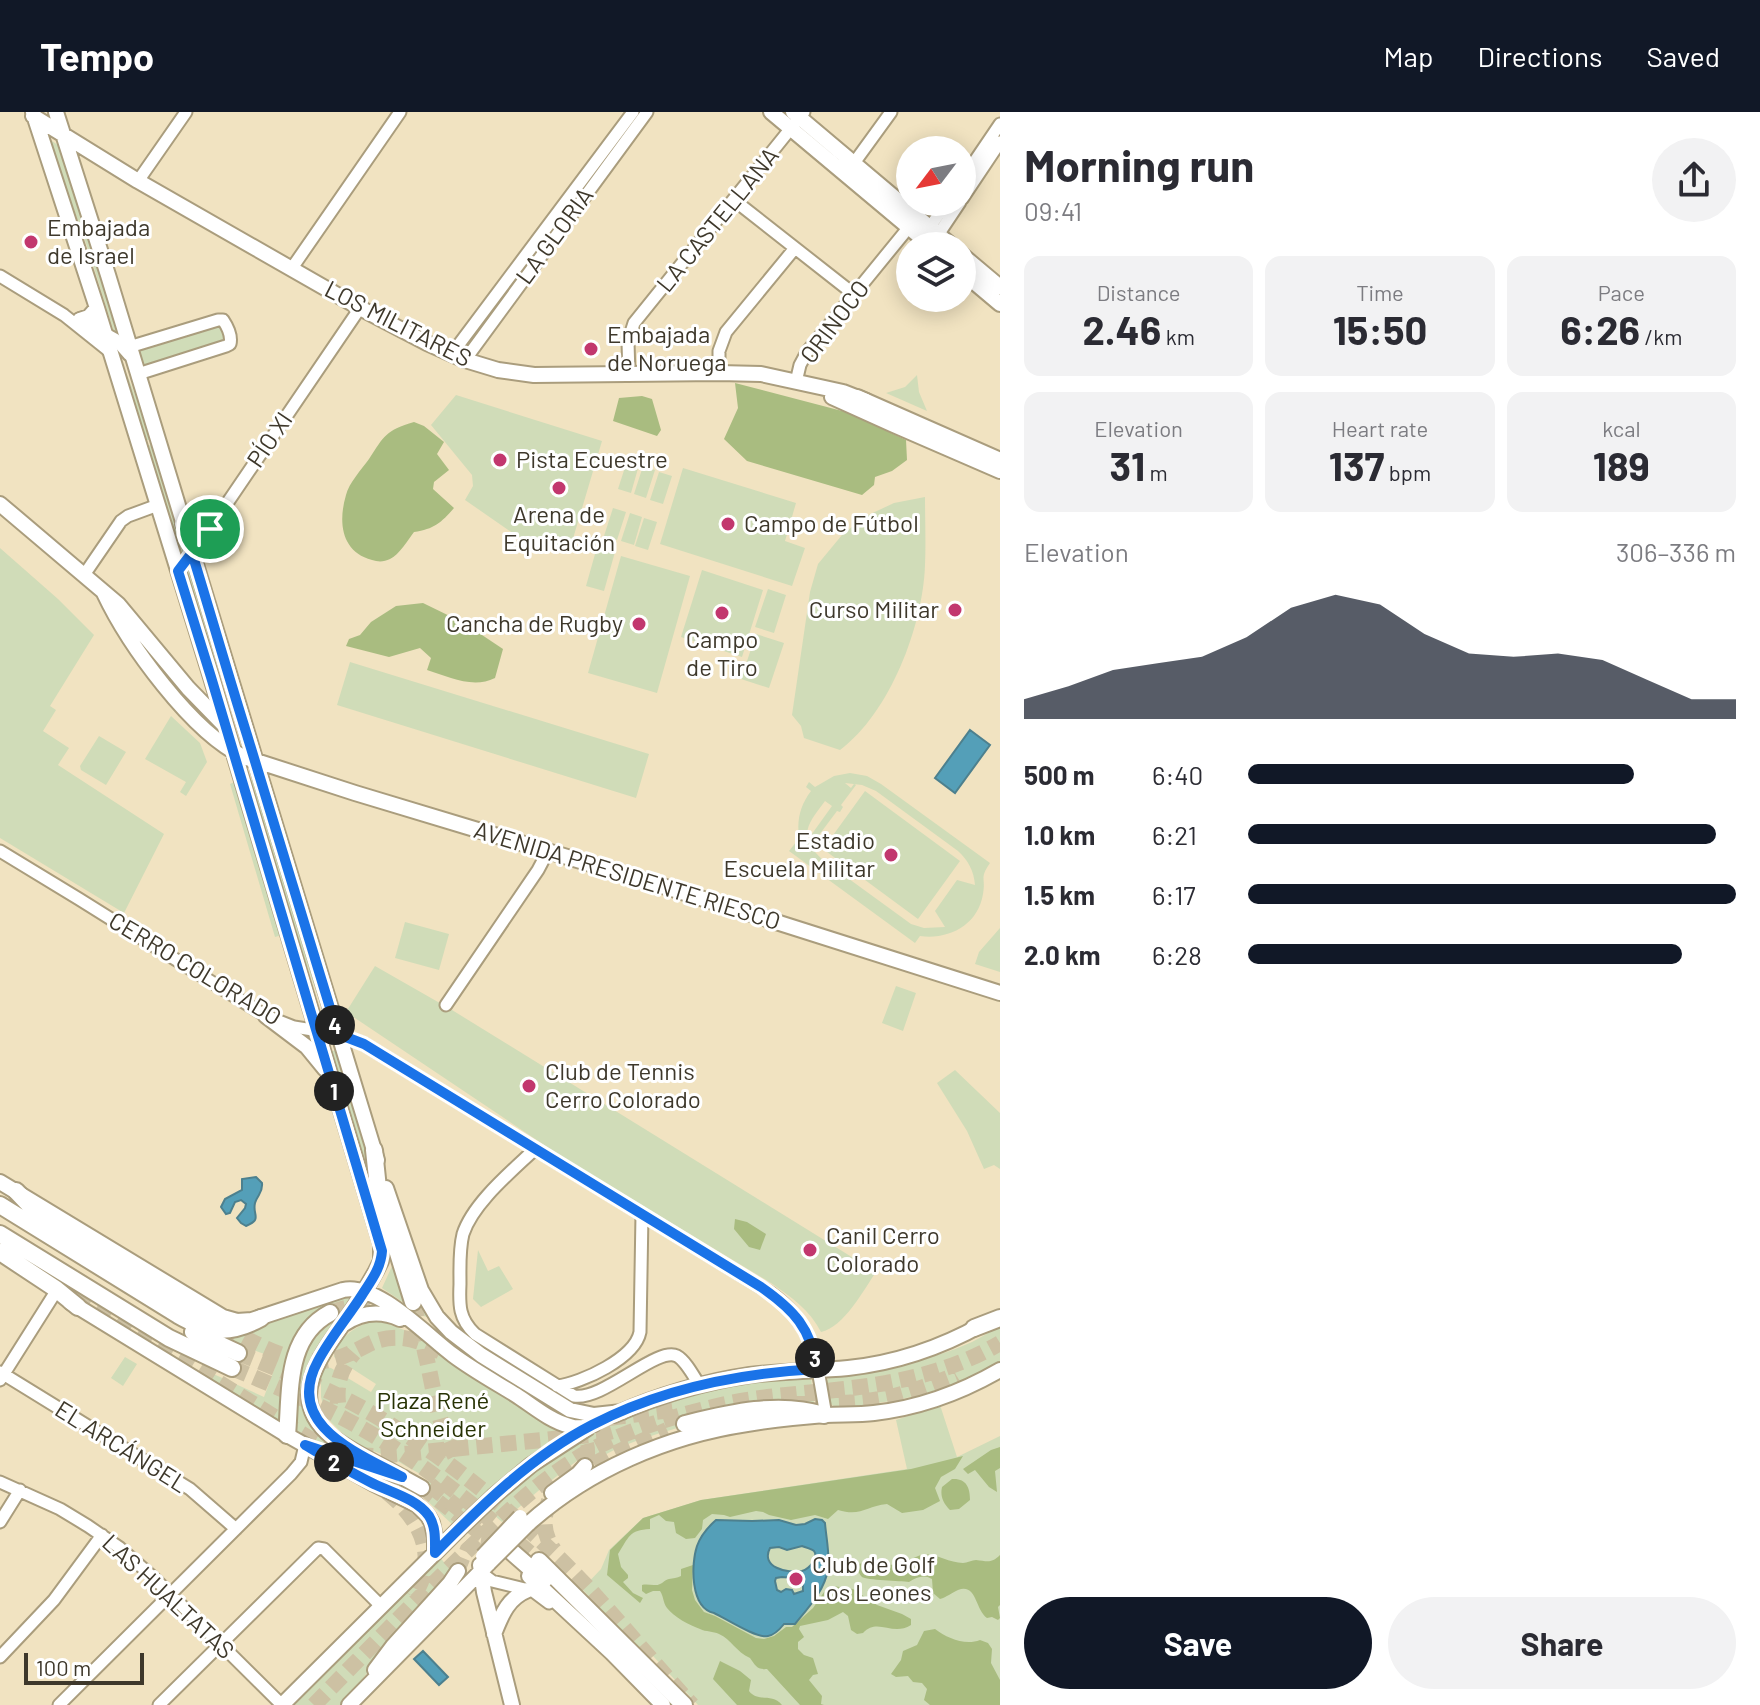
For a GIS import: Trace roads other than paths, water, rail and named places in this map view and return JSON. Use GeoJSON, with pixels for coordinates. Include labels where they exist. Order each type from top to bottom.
{"type":"FeatureCollection","features":[{"type":"Feature","properties":{"kind":"highway"},"geometry":{"type":"LineString","coordinates":[[857,398],[1000,461]]}},
{"type":"Feature","properties":{"kind":"highway"},"geometry":{"type":"LineString","coordinates":[[374,1150],[376,1178],[411,1310]]}},
{"type":"Feature","properties":{"kind":"highway"},"geometry":{"type":"LineString","coordinates":[[8,1191],[25,1214]]}},
{"type":"Feature","properties":{"kind":"highway"},"geometry":{"type":"LineString","coordinates":[[8,1191],[53,1225],[214,1323]]}},
{"type":"Feature","properties":{"kind":"highway"},"geometry":{"type":"LineString","coordinates":[[0,1205],[25,1214],[191,1322],[207,1328],[228,1330],[241,1328],[261,1318]]}},
{"type":"Feature","properties":{"kind":"highway"},"geometry":{"type":"LineString","coordinates":[[0,1215],[235,1361],[169,1338],[0,1234]]}},
{"type":"Feature","properties":{"kind":"highway"},"geometry":{"type":"LineString","coordinates":[[0,1252],[78,1307]]}},
{"type":"Feature","properties":{"kind":"highway"},"geometry":{"type":"LineString","coordinates":[[287,1435],[297,1349],[309,1328],[330,1313]]}},
{"type":"Feature","properties":{"kind":"highway"},"geometry":{"type":"LineString","coordinates":[[974,1328],[1000,1316]]}},
{"type":"Feature","properties":{"kind":"highway"},"geometry":{"type":"LineString","coordinates":[[685,1424],[722,1415],[776,1408],[825,1415]]}},
{"type":"Feature","properties":{"kind":"highway"},"geometry":{"type":"LineString","coordinates":[[510,1555],[624,1646]]}},
{"type":"Feature","properties":{"kind":"highway"},"geometry":{"type":"LineString","coordinates":[[539,1561],[684,1705]]}},
{"type":"Feature","properties":{"kind":"main road"},"geometry":{"type":"LineString","coordinates":[[56,112],[415,1278],[425,1300],[446,1327],[481,1355],[570,1410],[594,1415],[622,1412]]}},
{"type":"Feature","properties":{"kind":"main road"},"geometry":{"type":"LineString","coordinates":[[771,112],[797,118],[854,163],[929,232]]}},
{"type":"Feature","properties":{"kind":"main road"},"geometry":{"type":"LineString","coordinates":[[31,114],[97,308],[381,1244],[381,1261],[311,1376],[309,1394],[312,1410],[320,1425],[332,1436],[422,1488]]}},
{"type":"Feature","properties":{"kind":"main road","name":"LOS MILITARES"},"geometry":{"type":"LineString","coordinates":[[31,114],[138,181],[360,308],[458,358],[498,370],[534,375],[761,374],[843,392],[1000,454]]}},
{"type":"Feature","properties":{"kind":"main road"},"geometry":{"type":"LineString","coordinates":[[797,118],[909,227],[922,232]]}},
{"type":"Feature","properties":{"kind":"main road"},"geometry":{"type":"LineString","coordinates":[[76,171],[81,160],[96,156]]}},
{"type":"Feature","properties":{"kind":"main road"},"geometry":{"type":"LineString","coordinates":[[60,193],[70,183],[81,190]]}},
{"type":"Feature","properties":{"kind":"main road"},"geometry":{"type":"LineString","coordinates":[[976,267],[1000,287]]}},
{"type":"Feature","properties":{"kind":"main road"},"geometry":{"type":"LineString","coordinates":[[976,284],[1000,304]]}},
{"type":"Feature","properties":{"kind":"main road"},"geometry":{"type":"LineString","coordinates":[[80,320],[89,317],[97,308]]}},
{"type":"Feature","properties":{"kind":"main road","name":"LOS MILITARES"},"geometry":{"type":"LineString","coordinates":[[814,387],[1000,471]]}},
{"type":"Feature","properties":{"kind":"main road","name":"AVENIDA PRESIDENTE RIESCO"},"geometry":{"type":"LineString","coordinates":[[0,504],[118,604],[188,688],[242,743],[254,760]]}},
{"type":"Feature","properties":{"kind":"main road"},"geometry":{"type":"LineString","coordinates":[[183,524],[199,531],[210,529]]}},
{"type":"Feature","properties":{"kind":"main road","name":"AVENIDA PRESIDENTE RIESCO"},"geometry":{"type":"LineString","coordinates":[[104,593],[126,634],[151,669],[201,725],[233,752],[355,793],[1000,993]]}},
{"type":"Feature","properties":{"kind":"main road"},"geometry":{"type":"LineString","coordinates":[[188,688],[201,689],[211,677]]}},
{"type":"Feature","properties":{"kind":"main road"},"geometry":{"type":"LineString","coordinates":[[266,1016],[307,1047],[330,1076]]}},
{"type":"Feature","properties":{"kind":"main road"},"geometry":{"type":"LineString","coordinates":[[0,1182],[8,1191],[216,1314],[237,1321],[261,1318],[356,1288],[411,1310],[457,1353],[559,1422],[579,1428],[594,1424]]}},
{"type":"Feature","properties":{"kind":"main road"},"geometry":{"type":"LineString","coordinates":[[0,1260],[287,1435],[417,1505],[432,1523],[435,1553]]}},
{"type":"Feature","properties":{"kind":"main road"},"geometry":{"type":"LineString","coordinates":[[341,1327],[359,1316],[374,1313],[401,1319],[560,1413]]}},
{"type":"Feature","properties":{"kind":"main road"},"geometry":{"type":"LineString","coordinates":[[446,1327],[465,1335],[475,1334]]}},
{"type":"Feature","properties":{"kind":"main road"},"geometry":{"type":"LineString","coordinates":[[446,1327],[457,1353]]}},
{"type":"Feature","properties":{"kind":"main road"},"geometry":{"type":"LineString","coordinates":[[282,1705],[494,1496],[551,1450],[594,1424],[662,1396],[700,1386],[751,1375],[850,1367],[899,1358],[933,1347],[974,1328]]}},
{"type":"Feature","properties":{"kind":"main road"},"geometry":{"type":"LineString","coordinates":[[524,1521],[605,1471],[661,1445],[725,1428],[825,1415],[873,1413],[924,1403],[1000,1370]]}},
{"type":"Feature","properties":{"kind":"main road"},"geometry":{"type":"LineString","coordinates":[[305,1445],[402,1477]]}},
{"type":"Feature","properties":{"kind":"main road"},"geometry":{"type":"LineString","coordinates":[[353,1701],[453,1600],[524,1521],[585,1466]]}},
{"type":"Feature","properties":{"kind":"main road"},"geometry":{"type":"LineString","coordinates":[[510,1555],[612,1653],[657,1704]]}},
{"type":"Feature","properties":{"kind":"main road"},"geometry":{"type":"LineString","coordinates":[[484,1564],[488,1610],[512,1705]]}},
{"type":"Feature","properties":{"kind":"main road"},"geometry":{"type":"LineString","coordinates":[[353,1701],[386,1654],[458,1571]]}},
{"type":"Feature","properties":{"kind":"main road"},"geometry":{"type":"LineString","coordinates":[[494,1634],[508,1604],[528,1590]]}},
{"type":"Feature","properties":{"kind":"main road"},"geometry":{"type":"LineString","coordinates":[[453,1600],[463,1596],[474,1598],[488,1610]]}},
{"type":"Feature","properties":{"kind":"street"},"geometry":{"type":"LineString","coordinates":[[138,181],[186,112]]}},
{"type":"Feature","properties":{"kind":"street"},"geometry":{"type":"LineString","coordinates":[[292,268],[400,112]]}},
{"type":"Feature","properties":{"kind":"street","name":"LA GLORIA"},"geometry":{"type":"LineString","coordinates":[[458,358],[486,309],[523,269],[633,112]]}},
{"type":"Feature","properties":{"kind":"street","name":"LA GLORIA"},"geometry":{"type":"LineString","coordinates":[[563,215],[647,112]]}},
{"type":"Feature","properties":{"kind":"street"},"geometry":{"type":"LineString","coordinates":[[854,163],[891,112]]}},
{"type":"Feature","properties":{"kind":"street","name":"LA CASTELLANA"},"geometry":{"type":"LineString","coordinates":[[629,375],[628,342],[634,323],[797,118]]}},
{"type":"Feature","properties":{"kind":"street"},"geometry":{"type":"LineString","coordinates":[[976,171],[1000,124]]}},
{"type":"Feature","properties":{"kind":"street"},"geometry":{"type":"LineString","coordinates":[[976,166],[1000,142]]}},
{"type":"Feature","properties":{"kind":"street"},"geometry":{"type":"LineString","coordinates":[[734,200],[855,295]]}},
{"type":"Feature","properties":{"kind":"street"},"geometry":{"type":"LineString","coordinates":[[936,232],[949,216]]}},
{"type":"Feature","properties":{"kind":"street","name":"ORINOCO"},"geometry":{"type":"LineString","coordinates":[[796,382],[807,352],[909,227]]}},
{"type":"Feature","properties":{"kind":"street"},"geometry":{"type":"LineString","coordinates":[[719,373],[719,351],[726,332],[795,248]]}},
{"type":"Feature","properties":{"kind":"street","name":"LA GLORIA"},"geometry":{"type":"LineString","coordinates":[[458,358],[497,316],[523,269]]}},
{"type":"Feature","properties":{"kind":"street"},"geometry":{"type":"LineString","coordinates":[[0,276],[64,315],[110,351]]}},
{"type":"Feature","properties":{"kind":"street","name":"PÍO XI"},"geometry":{"type":"LineString","coordinates":[[178,571],[210,529],[360,308]]}},
{"type":"Feature","properties":{"kind":"street"},"geometry":{"type":"LineString","coordinates":[[486,309],[497,316]]}},
{"type":"Feature","properties":{"kind":"street"},"geometry":{"type":"LineString","coordinates":[[64,315],[104,332],[131,353],[218,320],[226,324],[230,344],[138,374]]}},
{"type":"Feature","properties":{"kind":"street"},"geometry":{"type":"LineString","coordinates":[[84,575],[121,521],[158,505]]}},
{"type":"Feature","properties":{"kind":"street","name":"CERRO COLORADO"},"geometry":{"type":"LineString","coordinates":[[0,851],[266,1016],[294,1027],[338,1034],[364,1044],[761,1287],[786,1305],[804,1327],[817,1369],[825,1415]]}},
{"type":"Feature","properties":{"kind":"street"},"geometry":{"type":"LineString","coordinates":[[446,1005],[548,851]]}},
{"type":"Feature","properties":{"kind":"street"},"geometry":{"type":"LineString","coordinates":[[535,1149],[482,1202],[464,1232],[459,1304],[466,1324],[475,1334],[574,1396],[585,1397],[601,1390],[665,1355],[675,1355],[700,1386]]}},
{"type":"Feature","properties":{"kind":"street"},"geometry":{"type":"LineString","coordinates":[[557,1386],[584,1379],[609,1365],[633,1348],[640,1335],[642,1214]]}},
{"type":"Feature","properties":{"kind":"street"},"geometry":{"type":"LineString","coordinates":[[1,1376],[55,1293]]}},
{"type":"Feature","properties":{"kind":"street"},"geometry":{"type":"LineString","coordinates":[[609,1365],[634,1371]]}},
{"type":"Feature","properties":{"kind":"street","name":"EL ARCÁNGEL"},"geometry":{"type":"LineString","coordinates":[[1,1376],[190,1489],[236,1529]]}},
{"type":"Feature","properties":{"kind":"street"},"geometry":{"type":"LineString","coordinates":[[59,1705],[297,1467],[304,1455],[305,1445]]}},
{"type":"Feature","properties":{"kind":"street","name":"LAS HUALTATAS"},"geometry":{"type":"LineString","coordinates":[[0,1482],[60,1509],[102,1535],[138,1563],[282,1705]]}},
{"type":"Feature","properties":{"kind":"street"},"geometry":{"type":"LineString","coordinates":[[0,1522],[20,1490]]}},
{"type":"Feature","properties":{"kind":"street"},"geometry":{"type":"LineString","coordinates":[[0,1657],[54,1600],[102,1535]]}},
{"type":"Feature","properties":{"kind":"street"},"geometry":{"type":"LineString","coordinates":[[159,1705],[315,1550],[324,1549],[381,1606]]}},
{"type":"Feature","properties":{"kind":"street"},"geometry":{"type":"LineString","coordinates":[[484,1564],[492,1581],[528,1590],[547,1601],[657,1704]]}},
{"type":"Feature","properties":{"kind":"water"},"geometry":{"type":"Polygon","coordinates":[[[970,730],[990,745],[955,793],[935,778],[970,730]]]}},
{"type":"Feature","properties":{"kind":"water"},"geometry":{"type":"Polygon","coordinates":[[[256,1177],[262,1183],[262,1189],[254,1207],[256,1219],[246,1226],[237,1218],[246,1204],[241,1200],[235,1202],[230,1213],[226,1214],[221,1207],[225,1199],[242,1190],[242,1179],[256,1177]]]}},
{"type":"Feature","properties":{"kind":"water"},"geometry":{"type":"Polygon","coordinates":[[[815,1519],[825,1523],[828,1569],[820,1591],[795,1624],[784,1624],[773,1634],[763,1636],[706,1609],[700,1603],[694,1584],[695,1554],[703,1535],[716,1520],[779,1520],[805,1524],[815,1519]],[[802,1546],[787,1550],[770,1548],[769,1560],[783,1570],[805,1570],[815,1554],[802,1546]],[[776,1578],[777,1590],[792,1590],[794,1594],[803,1591],[803,1579],[776,1578]]]}},
{"type":"Feature","properties":{"kind":"water"},"geometry":{"type":"Polygon","coordinates":[[[423,1651],[448,1677],[439,1685],[414,1659],[423,1651]]]}},
{"type":"Feature","properties":{"kind":"tunnel"},"geometry":{"type":"LineString","coordinates":[[56,1282],[349,1463]]}},
{"type":"Feature","properties":{"kind":"tunnel"},"geometry":{"type":"LineString","coordinates":[[413,1302],[440,1418],[455,1456]]}},
{"type":"Feature","properties":{"kind":"tunnel"},"geometry":{"type":"LineString","coordinates":[[330,1313],[360,1307],[389,1316]]}},
{"type":"Feature","properties":{"kind":"tunnel"},"geometry":{"type":"LineString","coordinates":[[223,1326],[270,1350],[308,1361],[345,1356],[388,1338],[408,1339],[428,1345],[447,1356]]}},
{"type":"Feature","properties":{"kind":"tunnel"},"geometry":{"type":"LineString","coordinates":[[314,1705],[510,1510],[554,1474],[601,1445],[650,1425],[732,1403],[864,1386],[925,1374],[963,1361],[1000,1343]]}},
{"type":"Feature","properties":{"kind":"tunnel"},"geometry":{"type":"LineString","coordinates":[[238,1353],[322,1388],[371,1413],[471,1481],[579,1578],[692,1705]]}},
{"type":"Feature","properties":{"kind":"tunnel"},"geometry":{"type":"LineString","coordinates":[[338,1403],[340,1376],[354,1353]]}},
{"type":"Feature","properties":{"kind":"tunnel"},"geometry":{"type":"LineString","coordinates":[[232,1368],[326,1409],[393,1447],[468,1501],[539,1561]]}},
{"type":"Feature","properties":{"kind":"tunnel"},"geometry":{"type":"LineString","coordinates":[[791,1404],[875,1400],[956,1375]]}},
{"type":"Feature","properties":{"kind":"tunnel"},"geometry":{"type":"LineString","coordinates":[[609,1418],[678,1409]]}},
{"type":"Feature","properties":{"kind":"tunnel"},"geometry":{"type":"LineString","coordinates":[[560,1413],[583,1435],[588,1449],[585,1466]]}},
{"type":"Feature","properties":{"kind":"tunnel"},"geometry":{"type":"LineString","coordinates":[[357,1455],[413,1453],[616,1430]]}},
{"type":"Feature","properties":{"kind":"tunnel"},"geometry":{"type":"LineString","coordinates":[[573,1476],[667,1430]]}},
{"type":"Feature","properties":{"kind":"tunnel"},"geometry":{"type":"LineString","coordinates":[[430,1485],[480,1526]]}},
{"type":"Feature","properties":{"kind":"tunnel"},"geometry":{"type":"LineString","coordinates":[[422,1488],[503,1552]]}},
{"type":"Feature","properties":{"kind":"tunnel"},"geometry":{"type":"LineString","coordinates":[[387,1492],[409,1514],[422,1539],[425,1567],[413,1597]]}},
{"type":"Feature","properties":{"kind":"tunnel"},"geometry":{"type":"LineString","coordinates":[[549,1501],[545,1526],[554,1550]]}},
{"type":"Feature","properties":{"kind":"tunnel"},"geometry":{"type":"LineString","coordinates":[[458,1571],[467,1549],[480,1538],[488,1539]]}},
{"type":"Feature","properties":{"kind":"place","name":"Embajada de Israel"},"geometry":{"type":"Point","coordinates":[31,242]}},
{"type":"Feature","properties":{"kind":"place","name":"Embajada de Noruega"},"geometry":{"type":"Point","coordinates":[591,349]}},
{"type":"Feature","properties":{"kind":"place","name":"Pista Ecuestre"},"geometry":{"type":"Point","coordinates":[500,460]}},
{"type":"Feature","properties":{"kind":"place","name":"Arena de Equitación"},"geometry":{"type":"Point","coordinates":[559,488]}},
{"type":"Feature","properties":{"kind":"place","name":"Campo de Fútbol"},"geometry":{"type":"Point","coordinates":[728,524]}},
{"type":"Feature","properties":{"kind":"place","name":"Curso Militar"},"geometry":{"type":"Point","coordinates":[955,610]}},
{"type":"Feature","properties":{"kind":"place","name":"Campo de Tiro"},"geometry":{"type":"Point","coordinates":[722,613]}},
{"type":"Feature","properties":{"kind":"place","name":"Cancha de Rugby"},"geometry":{"type":"Point","coordinates":[639,624]}},
{"type":"Feature","properties":{"kind":"place","name":"Estadio Escuela Militar"},"geometry":{"type":"Point","coordinates":[891,855]}},
{"type":"Feature","properties":{"kind":"place","name":"Club de Tennis Cerro Colorado"},"geometry":{"type":"Point","coordinates":[529,1086]}},
{"type":"Feature","properties":{"kind":"place","name":"Canil Cerro Colorado"},"geometry":{"type":"Point","coordinates":[810,1250]}},
{"type":"Feature","properties":{"kind":"place","name":"Club de Golf Los Leones"},"geometry":{"type":"Point","coordinates":[796,1579]}},
{"type":"Feature","properties":{"kind":"park label","name":"Plaza René Schneider"},"geometry":{"type":"Point","coordinates":[433,1415]}}]}
